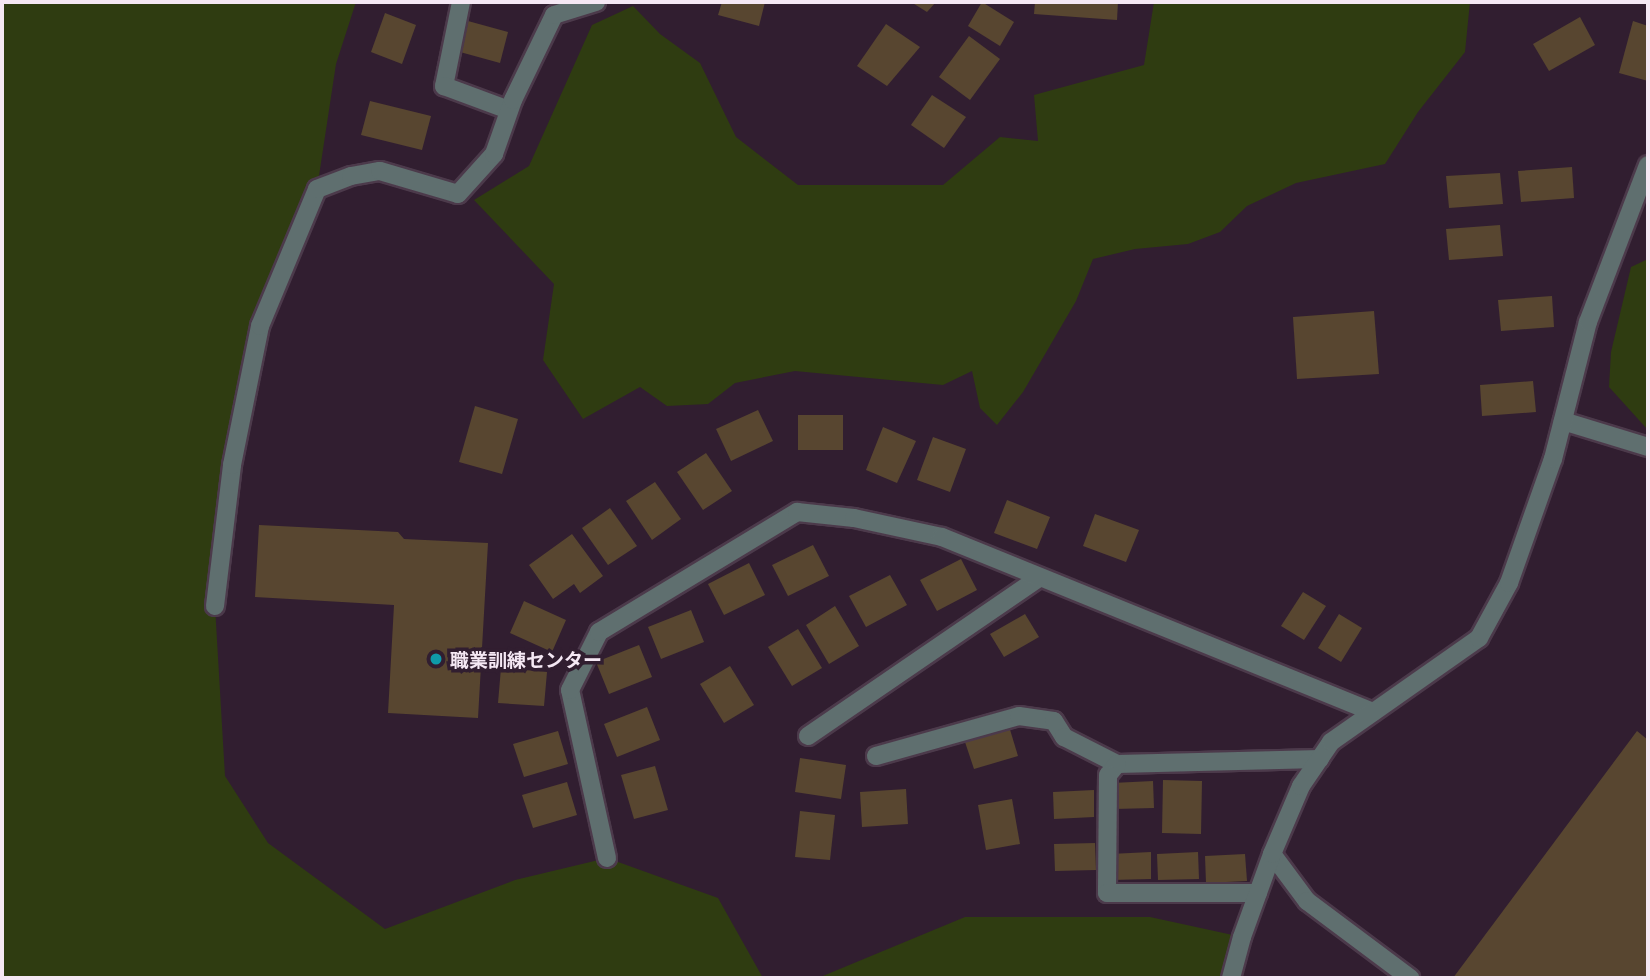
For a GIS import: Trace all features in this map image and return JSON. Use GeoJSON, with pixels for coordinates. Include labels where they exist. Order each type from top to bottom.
{"type":"FeatureCollection","features":[{"type":"Feature","properties":{"kind":"street"},"geometry":{"type":"LineString","coordinates":[[461,2],[444,86],[509,110]]}},
{"type":"Feature","properties":{"kind":"street"},"geometry":{"type":"LineString","coordinates":[[215,607],[232,465],[260,326],[317,189],[351,176],[380,171],[458,194],[494,154],[509,110],[554,15],[596,2]]}},
{"type":"Feature","properties":{"kind":"street"},"geometry":{"type":"LineString","coordinates":[[1231,978],[1272,854],[1301,786],[1331,743],[1479,638],[1509,583],[1553,459],[1588,322],[1648,165]]}},
{"type":"Feature","properties":{"kind":"street"},"geometry":{"type":"LineString","coordinates":[[1563,421],[1648,447]]}},
{"type":"Feature","properties":{"kind":"street"},"geometry":{"type":"LineString","coordinates":[[607,858],[570,690],[598,632],[797,512],[854,518],[942,537],[1373,712]]}},
{"type":"Feature","properties":{"kind":"street"},"geometry":{"type":"LineString","coordinates":[[808,736],[1040,577]]}},
{"type":"Feature","properties":{"kind":"street"},"geometry":{"type":"LineString","coordinates":[[876,756],[1019,716],[1054,721],[1064,737],[1117,764],[1320,760]]}},
{"type":"Feature","properties":{"kind":"street"},"geometry":{"type":"LineString","coordinates":[[1117,764],[1108,775],[1107,893],[1258,893]]}},
{"type":"Feature","properties":{"kind":"street"},"geometry":{"type":"LineString","coordinates":[[1272,854],[1307,901],[1410,978]]}},
{"type":"Feature","properties":{"kind":"green space"},"geometry":{"type":"Polygon","coordinates":[[[2,2],[356,2],[336,64],[317,189],[260,326],[215,606],[225,776],[268,843],[385,929],[515,880],[607,858],[718,898],[763,978],[2,978],[2,2]]]}},
{"type":"Feature","properties":{"kind":"green space"},"geometry":{"type":"Polygon","coordinates":[[[1154,2],[1470,2],[1465,52],[1418,112],[1385,164],[1296,183],[1247,206],[1220,232],[1188,244],[1135,249],[1093,259],[1076,301],[1023,392],[997,425],[980,408],[972,371],[943,385],[795,371],[735,383],[708,404],[667,406],[640,387],[583,419],[543,360],[554,284],[474,200],[529,166],[592,25],[633,6],[660,34],[700,63],[736,137],[798,185],[943,185],[1000,137],[1038,141],[1034,95],[1144,65],[1154,2]]]}},
{"type":"Feature","properties":{"kind":"green space"},"geometry":{"type":"Polygon","coordinates":[[[1648,259],[1648,430],[1609,387],[1611,352],[1631,267],[1648,259]]]}},
{"type":"Feature","properties":{"kind":"green space"},"geometry":{"type":"Polygon","coordinates":[[[965,917],[1150,917],[1242,937],[1231,978],[818,978],[965,917]]]}},
{"type":"Feature","properties":{"kind":"building"},"geometry":{"type":"Polygon","coordinates":[[[722,2],[765,2],[759,26],[718,15],[722,2]]]}},
{"type":"Feature","properties":{"kind":"building"},"geometry":{"type":"Polygon","coordinates":[[[911,2],[936,2],[927,12],[911,2]]]}},
{"type":"Feature","properties":{"kind":"building"},"geometry":{"type":"Polygon","coordinates":[[[982,2],[1014,22],[1000,46],[968,26],[982,2]]]}},
{"type":"Feature","properties":{"kind":"building"},"geometry":{"type":"Polygon","coordinates":[[[1035,2],[1118,2],[1117,20],[1034,14],[1035,2]]]}},
{"type":"Feature","properties":{"kind":"building"},"geometry":{"type":"Polygon","coordinates":[[[385,13],[416,25],[402,64],[371,52],[385,13]]]}},
{"type":"Feature","properties":{"kind":"building"},"geometry":{"type":"Polygon","coordinates":[[[1580,17],[1595,45],[1549,71],[1533,44],[1580,17]]]}},
{"type":"Feature","properties":{"kind":"building"},"geometry":{"type":"Polygon","coordinates":[[[468,21],[508,32],[500,63],[460,52],[468,21]]]}},
{"type":"Feature","properties":{"kind":"building"},"geometry":{"type":"Polygon","coordinates":[[[1633,21],[1648,26],[1648,81],[1619,73],[1633,21]]]}},
{"type":"Feature","properties":{"kind":"building"},"geometry":{"type":"Polygon","coordinates":[[[886,24],[920,47],[887,86],[857,66],[886,24]]]}},
{"type":"Feature","properties":{"kind":"building"},"geometry":{"type":"Polygon","coordinates":[[[969,36],[1000,59],[970,100],[939,77],[969,36]]]}},
{"type":"Feature","properties":{"kind":"building"},"geometry":{"type":"Polygon","coordinates":[[[932,95],[966,117],[944,148],[911,125],[932,95]]]}},
{"type":"Feature","properties":{"kind":"building"},"geometry":{"type":"Polygon","coordinates":[[[370,101],[431,116],[422,150],[361,135],[370,101]]]}},
{"type":"Feature","properties":{"kind":"building"},"geometry":{"type":"Polygon","coordinates":[[[1572,167],[1574,198],[1521,202],[1518,171],[1572,167]]]}},
{"type":"Feature","properties":{"kind":"building"},"geometry":{"type":"Polygon","coordinates":[[[1500,173],[1503,204],[1449,208],[1446,176],[1500,173]]]}},
{"type":"Feature","properties":{"kind":"building"},"geometry":{"type":"Polygon","coordinates":[[[1500,225],[1503,256],[1449,260],[1446,229],[1500,225]]]}},
{"type":"Feature","properties":{"kind":"building"},"geometry":{"type":"Polygon","coordinates":[[[1552,296],[1554,327],[1501,331],[1498,300],[1552,296]]]}},
{"type":"Feature","properties":{"kind":"building"},"geometry":{"type":"Polygon","coordinates":[[[1374,311],[1379,374],[1297,379],[1293,317],[1374,311]]]}},
{"type":"Feature","properties":{"kind":"building"},"geometry":{"type":"Polygon","coordinates":[[[1533,381],[1536,412],[1482,416],[1480,385],[1533,381]]]}},
{"type":"Feature","properties":{"kind":"building"},"geometry":{"type":"Polygon","coordinates":[[[475,406],[518,419],[502,474],[459,462],[475,406]]]}},
{"type":"Feature","properties":{"kind":"building"},"geometry":{"type":"Polygon","coordinates":[[[758,410],[773,441],[731,461],[716,429],[758,410]]]}},
{"type":"Feature","properties":{"kind":"building"},"geometry":{"type":"Polygon","coordinates":[[[798,415],[843,415],[843,450],[798,450],[798,415]]]}},
{"type":"Feature","properties":{"kind":"building"},"geometry":{"type":"Polygon","coordinates":[[[883,427],[916,441],[897,483],[866,470],[883,427]]]}},
{"type":"Feature","properties":{"kind":"building"},"geometry":{"type":"Polygon","coordinates":[[[933,437],[966,449],[950,492],[917,480],[933,437]]]}},
{"type":"Feature","properties":{"kind":"building"},"geometry":{"type":"Polygon","coordinates":[[[706,453],[732,491],[703,510],[677,472],[706,453]]]}},
{"type":"Feature","properties":{"kind":"building"},"geometry":{"type":"Polygon","coordinates":[[[655,482],[681,519],[652,540],[626,501],[655,482]]]}},
{"type":"Feature","properties":{"kind":"building"},"geometry":{"type":"Polygon","coordinates":[[[1007,500],[1050,517],[1037,549],[994,533],[1007,500]]]}},
{"type":"Feature","properties":{"kind":"building"},"geometry":{"type":"Polygon","coordinates":[[[610,508],[637,546],[608,565],[582,528],[610,508]]]}},
{"type":"Feature","properties":{"kind":"building"},"geometry":{"type":"Polygon","coordinates":[[[1095,514],[1139,530],[1126,562],[1083,546],[1095,514]]]}},
{"type":"Feature","properties":{"kind":"building","name":"職業訓練センター"},"geometry":{"type":"Polygon","coordinates":[[[259,525],[398,532],[404,539],[488,543],[478,718],[388,713],[394,605],[255,597],[259,525]]]}},
{"type":"Feature","properties":{"kind":"building"},"geometry":{"type":"Polygon","coordinates":[[[572,534],[603,576],[580,593],[574,584],[553,599],[529,565],[572,534]]]}},
{"type":"Feature","properties":{"kind":"building"},"geometry":{"type":"Polygon","coordinates":[[[813,545],[829,576],[788,596],[772,565],[813,545]]]}},
{"type":"Feature","properties":{"kind":"building"},"geometry":{"type":"Polygon","coordinates":[[[961,559],[977,590],[937,611],[920,580],[961,559]]]}},
{"type":"Feature","properties":{"kind":"building"},"geometry":{"type":"Polygon","coordinates":[[[749,563],[765,595],[724,615],[708,584],[749,563]]]}},
{"type":"Feature","properties":{"kind":"building"},"geometry":{"type":"Polygon","coordinates":[[[890,575],[907,605],[866,627],[849,596],[890,575]]]}},
{"type":"Feature","properties":{"kind":"building"},"geometry":{"type":"Polygon","coordinates":[[[1303,592],[1326,606],[1304,640],[1281,626],[1303,592]]]}},
{"type":"Feature","properties":{"kind":"building"},"geometry":{"type":"Polygon","coordinates":[[[524,601],[566,620],[552,652],[510,633],[524,601]]]}},
{"type":"Feature","properties":{"kind":"building"},"geometry":{"type":"Polygon","coordinates":[[[835,606],[859,646],[829,664],[806,625],[835,606]]]}},
{"type":"Feature","properties":{"kind":"building"},"geometry":{"type":"Polygon","coordinates":[[[691,610],[704,642],[661,659],[648,627],[691,610]]]}},
{"type":"Feature","properties":{"kind":"building"},"geometry":{"type":"Polygon","coordinates":[[[1025,614],[1039,637],[1004,657],[990,634],[1025,614]]]}},
{"type":"Feature","properties":{"kind":"building"},"geometry":{"type":"Polygon","coordinates":[[[1339,614],[1362,628],[1341,662],[1318,648],[1339,614]]]}},
{"type":"Feature","properties":{"kind":"building"},"geometry":{"type":"Polygon","coordinates":[[[798,629],[822,668],[792,686],[768,647],[798,629]]]}},
{"type":"Feature","properties":{"kind":"building"},"geometry":{"type":"Polygon","coordinates":[[[639,645],[652,677],[609,694],[596,662],[639,645]]]}},
{"type":"Feature","properties":{"kind":"building"},"geometry":{"type":"Polygon","coordinates":[[[730,666],[754,705],[724,723],[700,684],[730,666]]]}},
{"type":"Feature","properties":{"kind":"building"},"geometry":{"type":"Polygon","coordinates":[[[501,668],[547,672],[544,706],[498,703],[501,668]]]}},
{"type":"Feature","properties":{"kind":"building"},"geometry":{"type":"Polygon","coordinates":[[[647,707],[660,740],[617,757],[604,724],[647,707]]]}},
{"type":"Feature","properties":{"kind":"building"},"geometry":{"type":"Polygon","coordinates":[[[1008,723],[1018,756],[974,769],[963,736],[1008,723]]]}},
{"type":"Feature","properties":{"kind":"building"},"geometry":{"type":"Polygon","coordinates":[[[558,731],[568,764],[524,777],[513,744],[558,731]]]}},
{"type":"Feature","properties":{"kind":"building"},"geometry":{"type":"Polygon","coordinates":[[[1637,731],[1648,740],[1648,978],[1453,978],[1637,731]]]}},
{"type":"Feature","properties":{"kind":"building"},"geometry":{"type":"Polygon","coordinates":[[[800,758],[846,765],[841,799],[795,792],[800,758]]]}},
{"type":"Feature","properties":{"kind":"building"},"geometry":{"type":"Polygon","coordinates":[[[655,766],[668,810],[634,819],[621,775],[655,766]]]}},
{"type":"Feature","properties":{"kind":"building"},"geometry":{"type":"Polygon","coordinates":[[[1163,780],[1202,781],[1201,834],[1162,833],[1163,780]]]}},
{"type":"Feature","properties":{"kind":"building"},"geometry":{"type":"Polygon","coordinates":[[[1153,781],[1154,808],[1114,809],[1112,783],[1153,781]]]}},
{"type":"Feature","properties":{"kind":"building"},"geometry":{"type":"Polygon","coordinates":[[[567,782],[577,815],[533,828],[522,795],[567,782]]]}},
{"type":"Feature","properties":{"kind":"building"},"geometry":{"type":"Polygon","coordinates":[[[906,789],[908,824],[862,827],[860,792],[906,789]]]}},
{"type":"Feature","properties":{"kind":"building"},"geometry":{"type":"Polygon","coordinates":[[[1094,790],[1094,817],[1054,819],[1053,792],[1094,790]]]}},
{"type":"Feature","properties":{"kind":"building"},"geometry":{"type":"Polygon","coordinates":[[[1012,799],[1020,844],[986,850],[978,805],[1012,799]]]}},
{"type":"Feature","properties":{"kind":"building"},"geometry":{"type":"Polygon","coordinates":[[[800,811],[835,815],[830,860],[795,857],[800,811]]]}},
{"type":"Feature","properties":{"kind":"building"},"geometry":{"type":"Polygon","coordinates":[[[1095,843],[1096,870],[1055,871],[1054,844],[1095,843]]]}},
{"type":"Feature","properties":{"kind":"building"},"geometry":{"type":"Polygon","coordinates":[[[1151,852],[1151,879],[1111,880],[1110,854],[1151,852]]]}},
{"type":"Feature","properties":{"kind":"building"},"geometry":{"type":"Polygon","coordinates":[[[1198,852],[1199,879],[1158,880],[1157,854],[1198,852]]]}},
{"type":"Feature","properties":{"kind":"building"},"geometry":{"type":"Polygon","coordinates":[[[1245,854],[1247,881],[1206,883],[1205,856],[1245,854]]]}},
{"type":"Feature","properties":{"kind":"place","name":"職業訓練センター"},"geometry":{"type":"Point","coordinates":[436,659]}}]}
